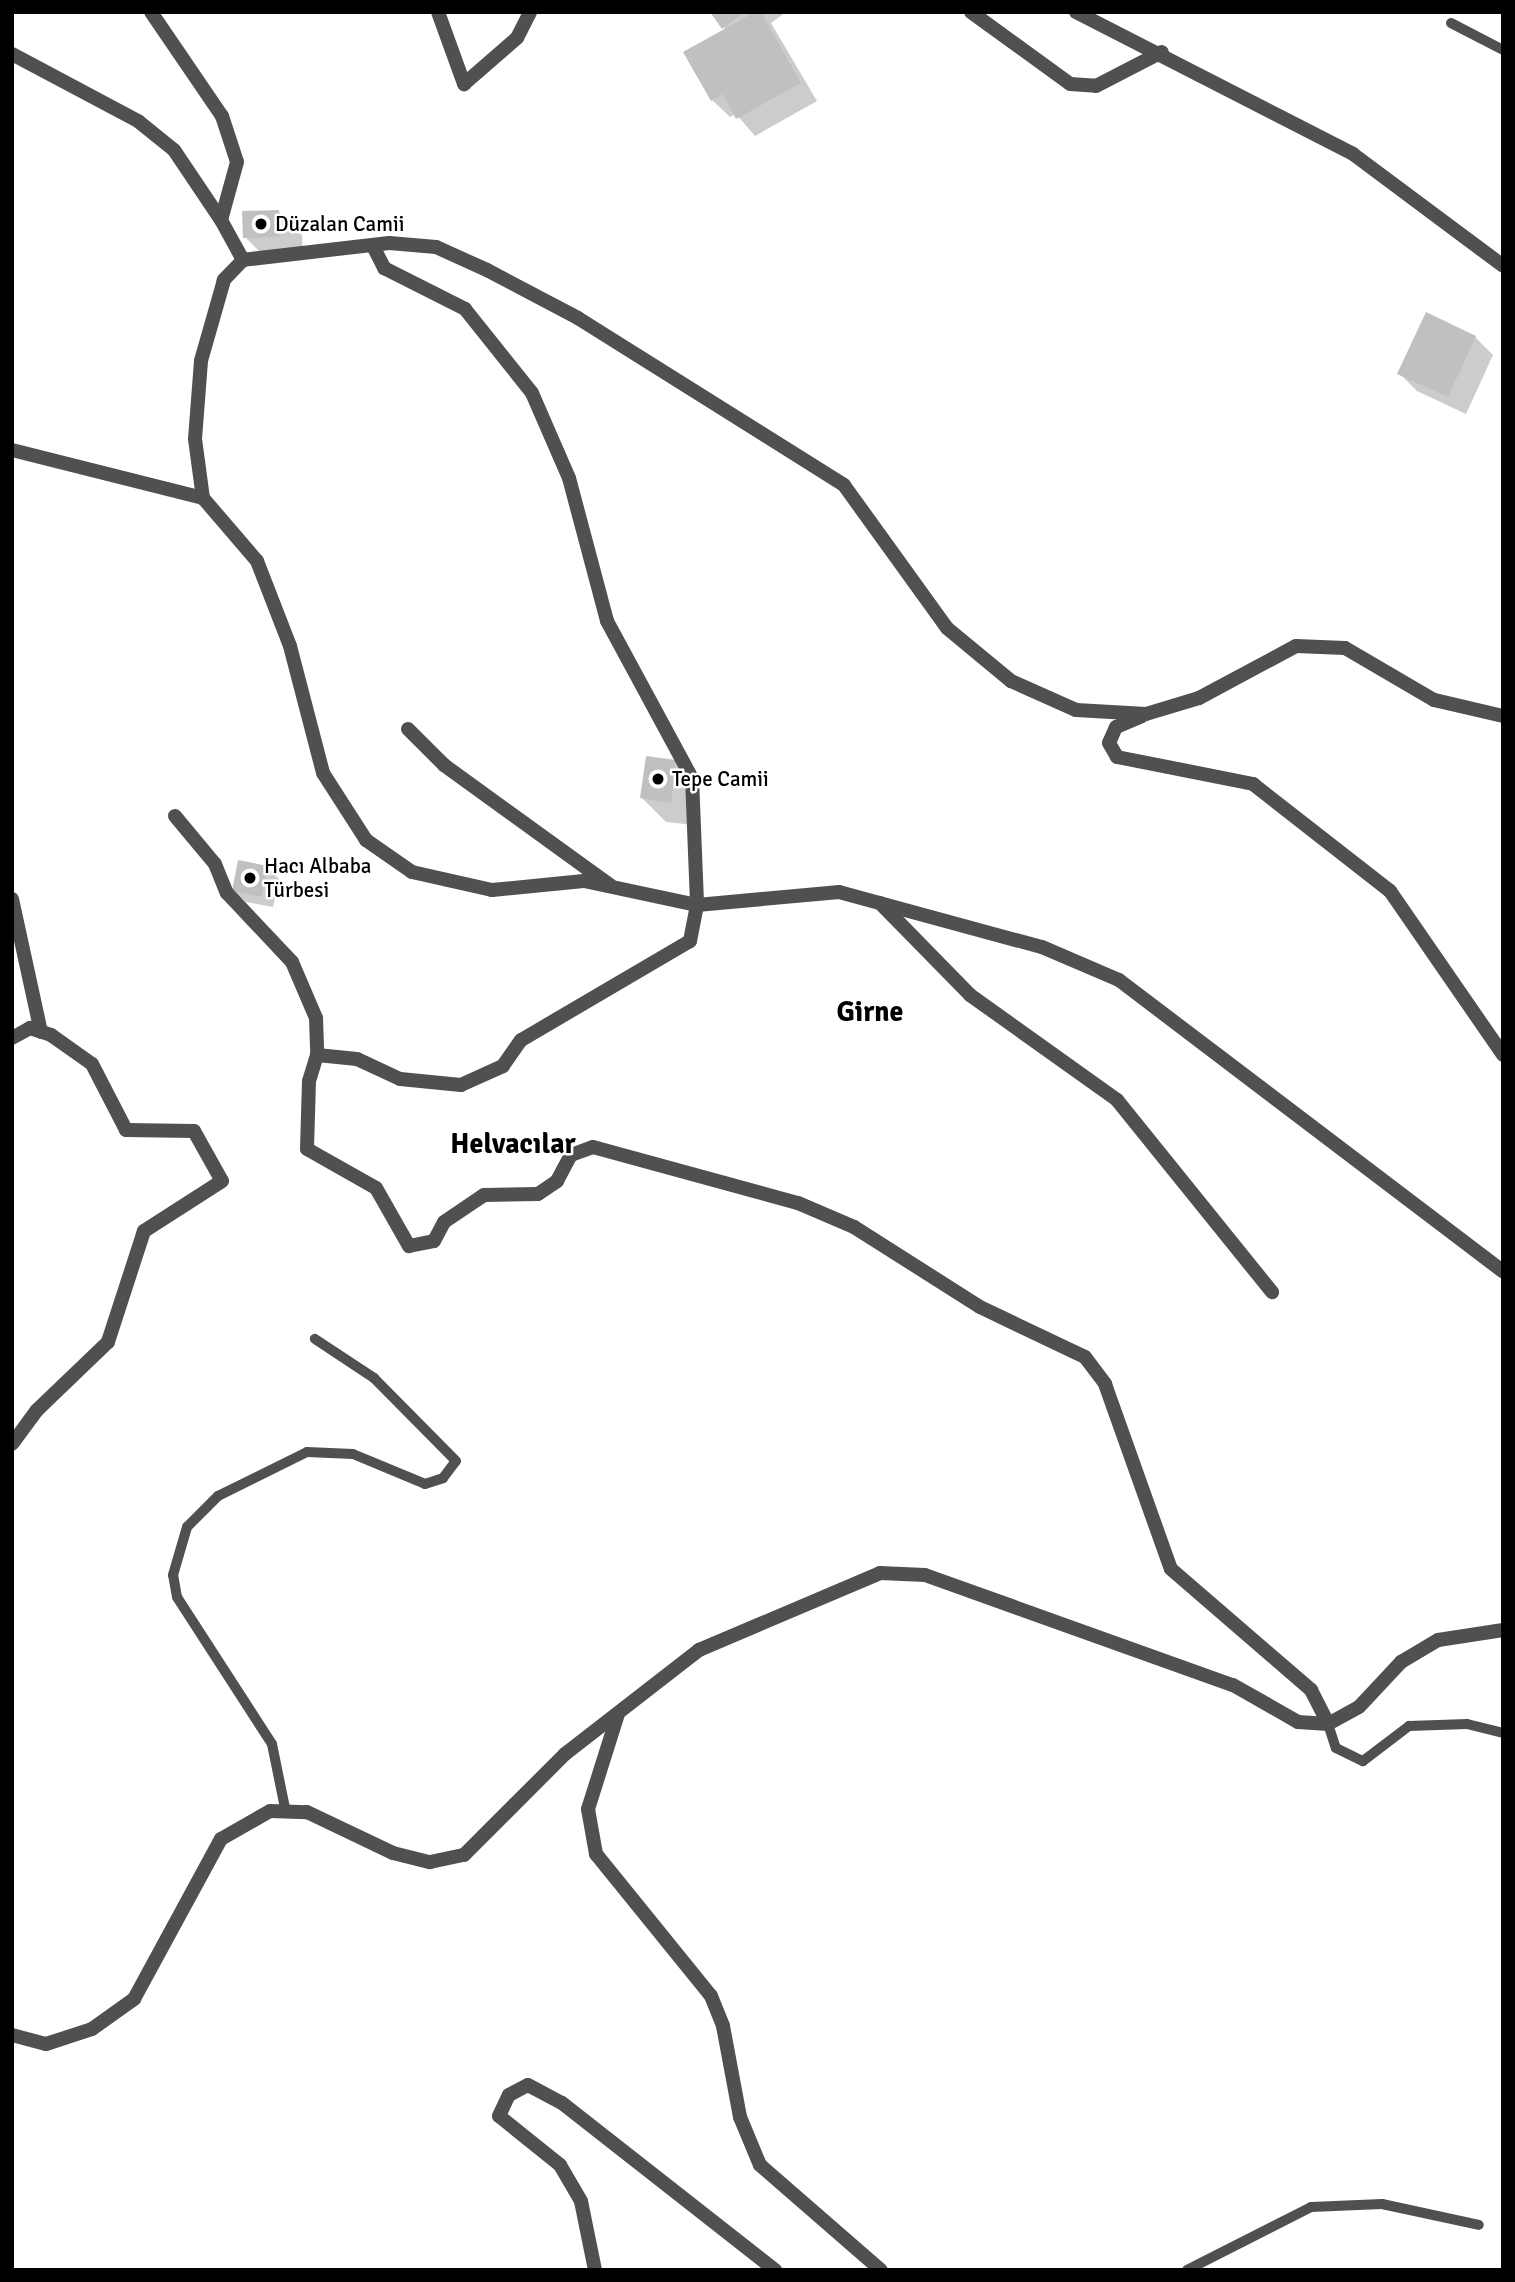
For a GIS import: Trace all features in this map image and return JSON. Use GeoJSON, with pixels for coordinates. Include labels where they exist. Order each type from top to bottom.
{"type":"FeatureCollection","features":[{"type":"Feature","properties":{"kind":"street"},"geometry":{"type":"LineString","coordinates":[[151,12],[222,116],[237,162],[221,220]]}},
{"type":"Feature","properties":{"kind":"street"},"geometry":{"type":"LineString","coordinates":[[438,12],[464,83],[517,38],[530,12]]}},
{"type":"Feature","properties":{"kind":"street"},"geometry":{"type":"LineString","coordinates":[[971,12],[1070,84],[1096,86],[1162,52]]}},
{"type":"Feature","properties":{"kind":"street"},"geometry":{"type":"LineString","coordinates":[[1076,12],[1162,52],[1353,154],[1503,266]]}},
{"type":"Feature","properties":{"kind":"street"},"geometry":{"type":"LineString","coordinates":[[12,54],[138,121],[174,150],[221,220],[243,260]]}},
{"type":"Feature","properties":{"kind":"street"},"geometry":{"type":"LineString","coordinates":[[317,1055],[357,1059],[400,1079],[461,1084],[503,1066],[521,1040],[690,942],[697,905],[692,778],[607,621],[569,478],[532,393],[465,309],[384,268],[373,246]]}},
{"type":"Feature","properties":{"kind":"street"},"geometry":{"type":"LineString","coordinates":[[1146,714],[1076,710],[1011,681],[947,628],[844,485],[781,441],[487,270],[436,247],[373,246],[243,260],[224,280],[201,361],[195,439],[203,498],[257,561],[290,646],[323,773],[366,840],[412,872],[492,890],[584,881],[697,905],[839,892],[1042,947],[1119,980],[1503,1272]]}},
{"type":"Feature","properties":{"kind":"street"},"geometry":{"type":"LineString","coordinates":[[12,450],[203,498]]}},
{"type":"Feature","properties":{"kind":"street"},"geometry":{"type":"LineString","coordinates":[[1503,716],[1434,700],[1345,648],[1296,646],[1199,698],[1146,714],[1116,727],[1108,743],[1116,757],[1253,784],[1390,891],[1503,1055]]}},
{"type":"Feature","properties":{"kind":"street"},"geometry":{"type":"LineString","coordinates":[[408,729],[444,765],[611,886]]}},
{"type":"Feature","properties":{"kind":"street"},"geometry":{"type":"LineString","coordinates":[[175,816],[215,864],[227,893],[292,962],[316,1018],[317,1055],[309,1081],[307,1149],[376,1188],[409,1246],[434,1241],[444,1222],[484,1195],[538,1194],[556,1181],[571,1155],[593,1147],[798,1203],[854,1227],[980,1307],[1085,1357],[1105,1384],[1171,1569],[1311,1690],[1328,1724]]}},
{"type":"Feature","properties":{"kind":"street"},"geometry":{"type":"LineString","coordinates":[[12,899],[41,1032]]}},
{"type":"Feature","properties":{"kind":"street"},"geometry":{"type":"LineString","coordinates":[[879,902],[970,995],[1117,1100],[1272,1292]]}},
{"type":"Feature","properties":{"kind":"street"},"geometry":{"type":"LineString","coordinates":[[12,1038],[30,1028],[92,1064],[126,1130],[194,1130],[222,1181],[144,1231],[108,1342],[37,1410],[12,1444]]}},
{"type":"Feature","properties":{"kind":"street"},"geometry":{"type":"LineString","coordinates":[[12,2035],[46,2044],[92,2029],[134,1999],[221,1839],[285,1808],[307,1812],[393,1853],[430,1861],[464,1855],[565,1754],[699,1650],[880,1573],[925,1574],[1233,1685],[1273,1713],[1328,1724],[1359,1707],[1401,1662],[1438,1640],[1503,1630]]}},
{"type":"Feature","properties":{"kind":"street"},"geometry":{"type":"LineString","coordinates":[[618,1714],[588,1809],[596,1854],[711,1996],[723,2026],[740,2117],[760,2165],[881,2270]]}},
{"type":"Feature","properties":{"kind":"street"},"geometry":{"type":"LineString","coordinates":[[595,2270],[581,2201],[560,2165],[499,2116],[509,2095],[528,2085],[562,2103],[775,2270]]}},
{"type":"Feature","properties":{"kind":"lane"},"geometry":{"type":"LineString","coordinates":[[1451,23],[1503,50]]}},
{"type":"Feature","properties":{"kind":"lane"},"geometry":{"type":"LineString","coordinates":[[285,1808],[272,1744],[177,1597],[173,1575],[187,1527],[218,1496],[307,1452],[353,1454],[425,1484],[443,1478],[456,1461],[365,1370],[315,1339]]}},
{"type":"Feature","properties":{"kind":"lane"},"geometry":{"type":"LineString","coordinates":[[1328,1724],[1336,1748],[1363,1761],[1409,1726],[1467,1724],[1503,1732]]}},
{"type":"Feature","properties":{"kind":"lane"},"geometry":{"type":"LineString","coordinates":[[1187,2270],[1311,2207],[1382,2204],[1479,2225]]}},
{"type":"Feature","properties":{"kind":"building"},"geometry":{"type":"Polygon","coordinates":[[[710,12],[745,12],[722,29],[710,12]]]}},
{"type":"Feature","properties":{"kind":"building"},"geometry":{"type":"Polygon","coordinates":[[[755,12],[761,12],[801,83],[736,119],[723,94],[711,101],[683,52],[755,12]]]}},
{"type":"Feature","properties":{"kind":"building","name":"Düzalan Camii"},"geometry":{"type":"Polygon","coordinates":[[[279,210],[280,237],[243,238],[242,211],[279,210]]]}},
{"type":"Feature","properties":{"kind":"building"},"geometry":{"type":"Polygon","coordinates":[[[1426,312],[1476,336],[1448,397],[1397,374],[1426,312]]]}},
{"type":"Feature","properties":{"kind":"building","name":"Tepe Camii"},"geometry":{"type":"Polygon","coordinates":[[[646,756],[676,760],[671,803],[640,798],[646,756]]]}},
{"type":"Feature","properties":{"kind":"building","name":"Hacı Albaba Türbesi"},"geometry":{"type":"Polygon","coordinates":[[[238,860],[268,866],[261,897],[232,891],[238,860]]]}},
{"type":"Feature","properties":{"kind":"place","name":"Düzalan Camii"},"geometry":{"type":"Point","coordinates":[261,224]}},
{"type":"Feature","properties":{"kind":"place","name":"Tepe Camii"},"geometry":{"type":"Point","coordinates":[658,779]}},
{"type":"Feature","properties":{"kind":"place","name":"Hacı Albaba Türbesi"},"geometry":{"type":"Point","coordinates":[250,878]}},
{"type":"Feature","properties":{"kind":"district","name":"Girne"},"geometry":{"type":"Point","coordinates":[870,1012]}},
{"type":"Feature","properties":{"kind":"district","name":"Helvacılar"},"geometry":{"type":"Point","coordinates":[513,1144]}}]}
